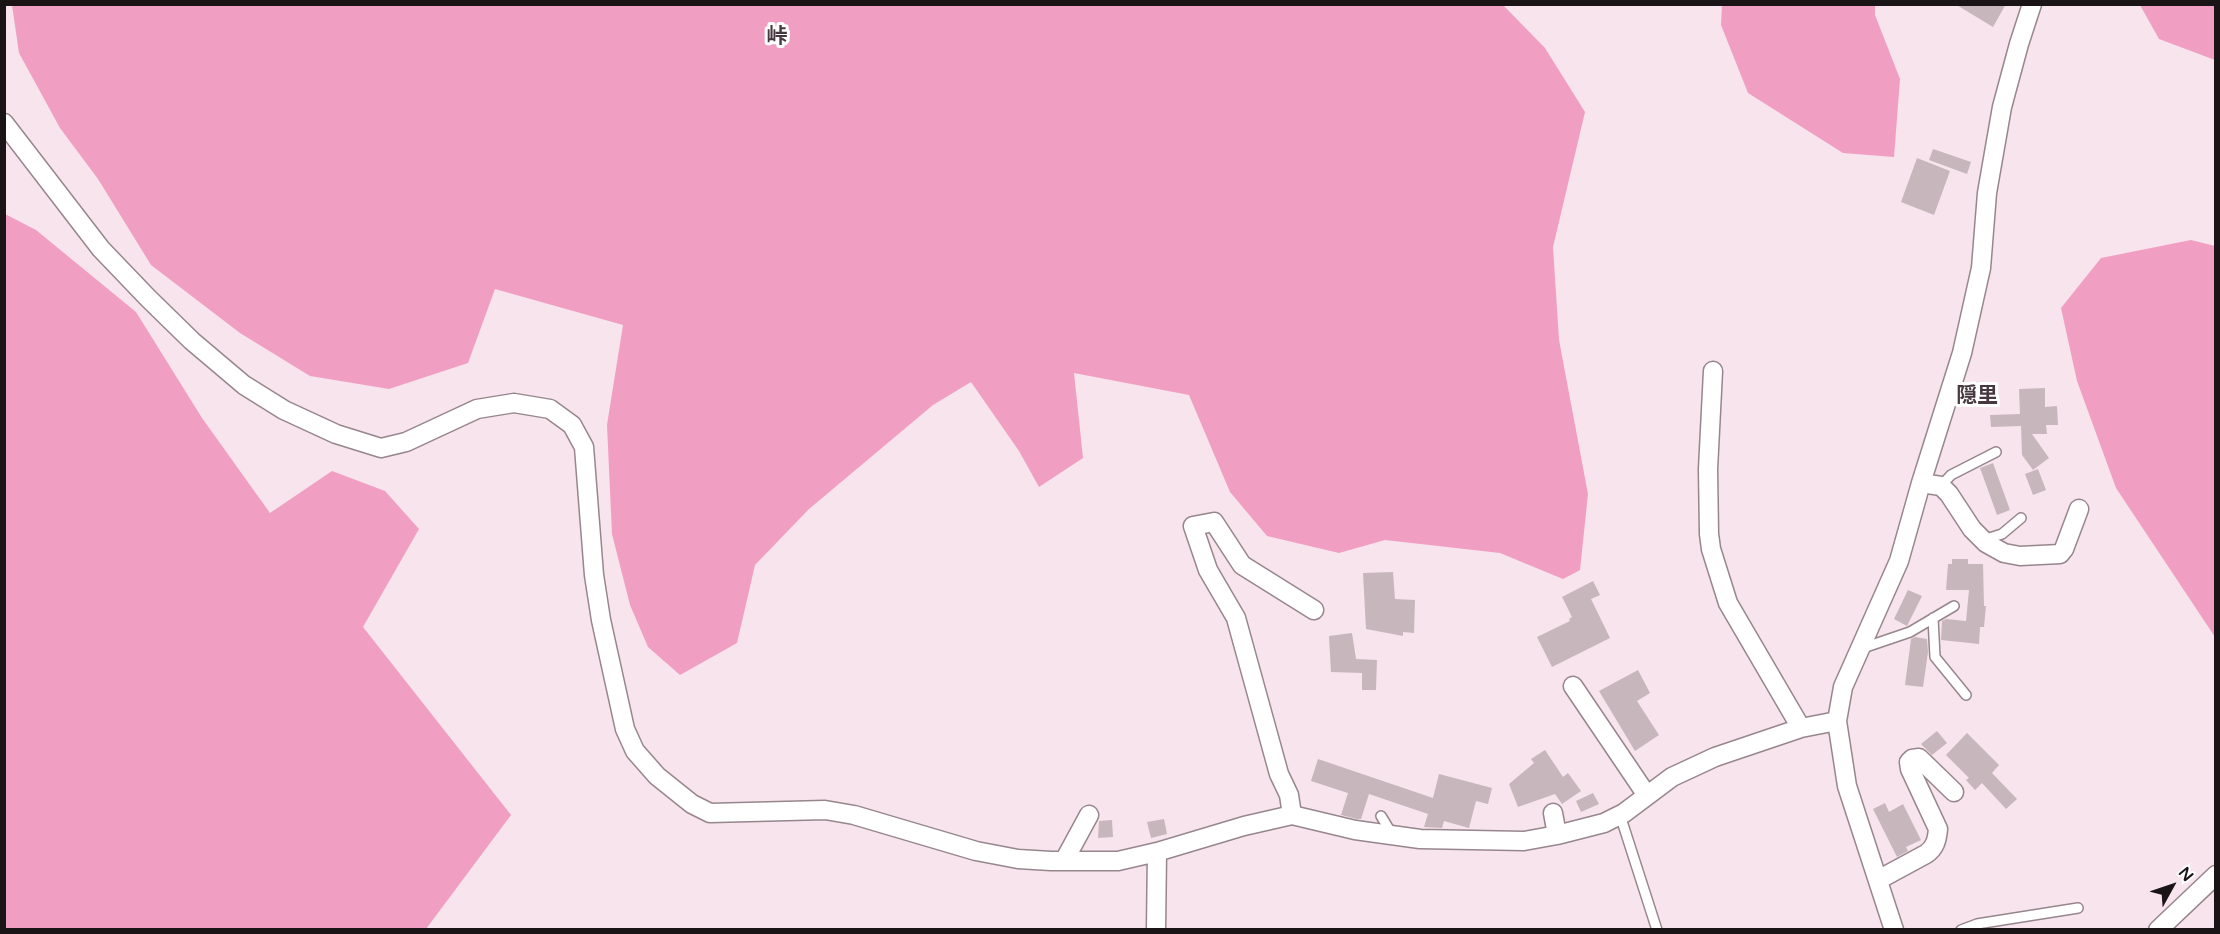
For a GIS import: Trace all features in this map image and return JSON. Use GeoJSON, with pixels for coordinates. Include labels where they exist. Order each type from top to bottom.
{"type":"FeatureCollection","features":[{"type":"Feature","properties":{"kind":"street"},"geometry":{"type":"LineString","coordinates":[[1894,930],[1847,786],[1837,721],[1843,687],[1899,561],[1962,353],[1981,268],[1987,193],[2002,106],[2032,4]]}},
{"type":"Feature","properties":{"kind":"street"},"geometry":{"type":"LineString","coordinates":[[4,123],[101,249],[140,290],[244,385],[284,410],[336,435],[381,448],[406,442],[477,410],[514,403],[550,409],[572,425],[584,447],[594,575],[601,620],[625,729],[635,751],[657,776],[693,804],[710,813],[825,810],[854,815],[976,851],[1018,859],[1064,861],[1118,861],[1292,815],[1355,830],[1419,839],[1524,841],[1604,823],[1620,815],[1672,777],[1715,757],[1801,728],[1837,721]]}},
{"type":"Feature","properties":{"kind":"street"},"geometry":{"type":"LineString","coordinates":[[1713,371],[1708,469],[1711,549],[1728,603],[1801,728]]}},
{"type":"Feature","properties":{"kind":"street"},"geometry":{"type":"LineString","coordinates":[[1921,483],[1941,486],[1949,494],[1972,529],[1983,540],[2004,553],[2020,556],[2060,554],[2079,509]]}},
{"type":"Feature","properties":{"kind":"street"},"geometry":{"type":"LineString","coordinates":[[1292,815],[1289,795],[1279,774],[1236,618],[1208,570],[1193,526],[1214,522],[1242,565],[1314,610]]}},
{"type":"Feature","properties":{"kind":"street"},"geometry":{"type":"LineString","coordinates":[[1573,686],[1646,794]]}},
{"type":"Feature","properties":{"kind":"street"},"geometry":{"type":"LineString","coordinates":[[1878,880],[1933,849],[1937,837],[1938,829],[1910,769],[1909,762],[1919,758],[1954,792]]}},
{"type":"Feature","properties":{"kind":"street"},"geometry":{"type":"LineString","coordinates":[[1553,813],[1557,835]]}},
{"type":"Feature","properties":{"kind":"street"},"geometry":{"type":"LineString","coordinates":[[1064,861],[1089,815]]}},
{"type":"Feature","properties":{"kind":"street"},"geometry":{"type":"LineString","coordinates":[[1156,930],[1157,852]]}},
{"type":"Feature","properties":{"kind":"street"},"geometry":{"type":"LineString","coordinates":[[2158,930],[2216,875]]}},
{"type":"Feature","properties":{"kind":"lane"},"geometry":{"type":"LineString","coordinates":[[1941,486],[1951,474],[1996,452]]}},
{"type":"Feature","properties":{"kind":"lane"},"geometry":{"type":"LineString","coordinates":[[1983,540],[2002,534],[2021,518]]}},
{"type":"Feature","properties":{"kind":"lane"},"geometry":{"type":"LineString","coordinates":[[1860,649],[1910,632],[1954,606]]}},
{"type":"Feature","properties":{"kind":"lane"},"geometry":{"type":"LineString","coordinates":[[1933,618],[1935,657],[1966,694]]}},
{"type":"Feature","properties":{"kind":"lane"},"geometry":{"type":"LineString","coordinates":[[1620,815],[1657,930]]}},
{"type":"Feature","properties":{"kind":"lane"},"geometry":{"type":"LineString","coordinates":[[1381,816],[1392,834]]}},
{"type":"Feature","properties":{"kind":"lane"},"geometry":{"type":"LineString","coordinates":[[1961,930],[1977,924],[2078,908]]}},
{"type":"Feature","properties":{"kind":"shaded area"},"geometry":{"type":"Polygon","coordinates":[[[12,5],[1503,5],[1545,48],[1585,112],[1553,247],[1559,340],[1588,494],[1580,570],[1563,579],[1500,553],[1385,540],[1339,553],[1267,536],[1230,492],[1189,395],[1074,373],[1083,458],[1039,487],[1019,451],[971,382],[933,405],[809,509],[755,565],[737,643],[680,675],[648,647],[630,605],[612,534],[607,425],[623,325],[495,289],[468,363],[389,389],[310,376],[240,333],[151,265],[98,179],[60,128],[19,53],[12,5]]]}},
{"type":"Feature","properties":{"kind":"shaded area"},"geometry":{"type":"Polygon","coordinates":[[[1722,5],[1875,5],[1875,15],[1900,79],[1894,157],[1843,153],[1748,93],[1721,25],[1722,5]]]}},
{"type":"Feature","properties":{"kind":"shaded area"},"geometry":{"type":"Polygon","coordinates":[[[2140,5],[2215,5],[2215,60],[2159,39],[2140,5]]]}},
{"type":"Feature","properties":{"kind":"shaded area"},"geometry":{"type":"Polygon","coordinates":[[[5,214],[36,230],[136,312],[202,418],[270,513],[332,471],[385,491],[419,529],[363,627],[511,815],[426,929],[5,929],[5,214]]]}},
{"type":"Feature","properties":{"kind":"shaded area"},"geometry":{"type":"Polygon","coordinates":[[[2191,240],[2215,246],[2215,637],[2116,488],[2077,381],[2061,308],[2101,258],[2191,240]]]}},
{"type":"Feature","properties":{"kind":"building"},"geometry":{"type":"Polygon","coordinates":[[[1955,4],[2006,4],[1993,27],[1955,4]]]}},
{"type":"Feature","properties":{"kind":"building"},"geometry":{"type":"Polygon","coordinates":[[[1933,149],[1971,162],[1967,174],[1929,160],[1933,149]]]}},
{"type":"Feature","properties":{"kind":"building"},"geometry":{"type":"Polygon","coordinates":[[[1917,158],[1950,171],[1934,215],[1901,202],[1917,158]]]}},
{"type":"Feature","properties":{"kind":"building"},"geometry":{"type":"Polygon","coordinates":[[[2045,388],[2045,407],[2057,406],[2058,425],[2046,425],[2047,434],[2032,434],[2049,458],[2033,470],[2022,455],[2021,426],[1991,427],[1990,415],[2020,414],[2019,389],[2045,388]]]}},
{"type":"Feature","properties":{"kind":"building"},"geometry":{"type":"Polygon","coordinates":[[[1993,463],[2010,510],[1997,515],[1980,468],[1993,463]]]}},
{"type":"Feature","properties":{"kind":"building"},"geometry":{"type":"Polygon","coordinates":[[[2038,469],[2046,490],[2033,495],[2025,474],[2038,469]]]}},
{"type":"Feature","properties":{"kind":"building"},"geometry":{"type":"Polygon","coordinates":[[[1952,559],[1968,559],[1968,564],[1983,564],[1984,606],[1986,606],[1984,627],[1980,627],[1979,644],[1941,640],[1942,621],[1946,619],[1966,621],[1969,590],[1946,590],[1948,564],[1952,564],[1952,559]]]}},
{"type":"Feature","properties":{"kind":"building"},"geometry":{"type":"Polygon","coordinates":[[[1393,572],[1395,599],[1415,600],[1414,633],[1403,632],[1403,636],[1366,629],[1363,573],[1393,572]]]}},
{"type":"Feature","properties":{"kind":"building"},"geometry":{"type":"Polygon","coordinates":[[[1593,581],[1600,595],[1591,599],[1610,638],[1552,667],[1537,637],[1570,621],[1572,617],[1562,597],[1593,581]]]}},
{"type":"Feature","properties":{"kind":"building"},"geometry":{"type":"Polygon","coordinates":[[[1908,590],[1922,596],[1907,626],[1894,619],[1908,590]]]}},
{"type":"Feature","properties":{"kind":"building"},"geometry":{"type":"Polygon","coordinates":[[[1352,633],[1356,659],[1377,660],[1376,690],[1362,690],[1362,673],[1331,672],[1329,636],[1352,633]]]}},
{"type":"Feature","properties":{"kind":"building"},"geometry":{"type":"Polygon","coordinates":[[[1915,637],[1927,639],[1928,652],[1923,687],[1905,685],[1911,639],[1915,637]]]}},
{"type":"Feature","properties":{"kind":"building"},"geometry":{"type":"Polygon","coordinates":[[[1638,670],[1650,693],[1637,701],[1659,735],[1635,751],[1599,691],[1638,670]]]}},
{"type":"Feature","properties":{"kind":"building"},"geometry":{"type":"Polygon","coordinates":[[[1937,731],[1947,743],[1932,755],[1921,744],[1937,731]]]}},
{"type":"Feature","properties":{"kind":"building"},"geometry":{"type":"Polygon","coordinates":[[[1967,733],[1999,765],[1992,773],[2017,799],[2006,809],[1982,783],[1975,790],[1966,780],[1969,778],[1946,755],[1967,733]]]}},
{"type":"Feature","properties":{"kind":"building"},"geometry":{"type":"Polygon","coordinates":[[[1545,750],[1563,777],[1568,773],[1581,791],[1562,804],[1555,794],[1518,807],[1509,784],[1534,763],[1531,759],[1545,750]]]}},
{"type":"Feature","properties":{"kind":"building"},"geometry":{"type":"Polygon","coordinates":[[[1318,759],[1433,798],[1439,774],[1492,788],[1488,804],[1476,801],[1469,828],[1444,821],[1442,828],[1424,827],[1428,814],[1369,794],[1361,819],[1357,819],[1341,815],[1348,793],[1311,781],[1318,759]]]}},
{"type":"Feature","properties":{"kind":"building"},"geometry":{"type":"Polygon","coordinates":[[[1593,793],[1599,804],[1581,812],[1576,801],[1593,793]]]}},
{"type":"Feature","properties":{"kind":"building"},"geometry":{"type":"Polygon","coordinates":[[[1885,803],[1889,812],[1903,804],[1921,840],[1906,847],[1908,851],[1897,857],[1873,809],[1885,803]]]}},
{"type":"Feature","properties":{"kind":"building"},"geometry":{"type":"Polygon","coordinates":[[[1164,819],[1167,834],[1151,838],[1147,822],[1164,819]]]}},
{"type":"Feature","properties":{"kind":"building"},"geometry":{"type":"Polygon","coordinates":[[[1112,820],[1113,837],[1098,838],[1099,821],[1112,820]]]}},
{"type":"Feature","properties":{"kind":"district","name":"峠"},"geometry":{"type":"Point","coordinates":[777,37]}},
{"type":"Feature","properties":{"kind":"district","name":"隠里"},"geometry":{"type":"Point","coordinates":[1977,396]}}]}
